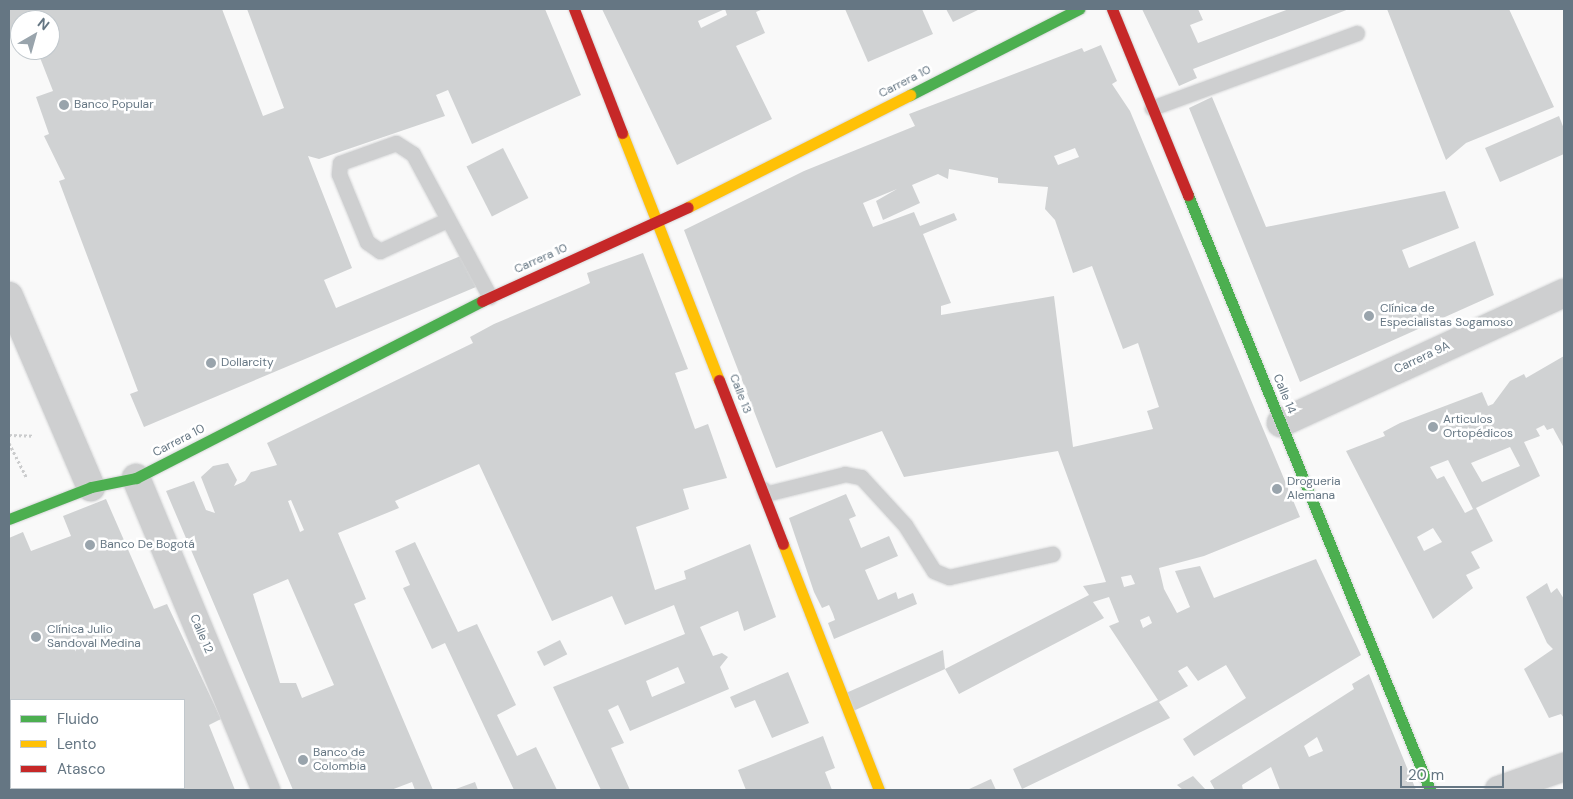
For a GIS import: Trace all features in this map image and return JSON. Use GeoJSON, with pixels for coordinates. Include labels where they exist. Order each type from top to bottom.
{"type":"FeatureCollection","features":[{"type":"Feature","properties":{"kind":"street","name":"Calle 13"},"geometry":{"type":"LineString","coordinates":[[574,9],[879,790]]}},
{"type":"Feature","properties":{"kind":"street","name":"Carrera 10"},"geometry":{"type":"LineString","coordinates":[[9,519],[91,487],[136,478],[490,297],[658,222],[1079,9]]}},
{"type":"Feature","properties":{"kind":"street","name":"Calle 14"},"geometry":{"type":"LineString","coordinates":[[1112,9],[1430,790]]}},
{"type":"Feature","properties":{"kind":"street","name":"Carrera 9A"},"geometry":{"type":"LineString","coordinates":[[1281,423],[1564,293]]}},
{"type":"Feature","properties":{"kind":"street"},"geometry":{"type":"LineString","coordinates":[[9,296],[91,487]]}},
{"type":"Feature","properties":{"kind":"street","name":"Calle 12"},"geometry":{"type":"LineString","coordinates":[[136,478],[266,790]]}},
{"type":"Feature","properties":{"kind":"street"},"geometry":{"type":"LineString","coordinates":[[1499,790],[1564,766]]}},
{"type":"Feature","properties":{"kind":"lane"},"geometry":{"type":"LineString","coordinates":[[1152,108],[1357,33]]}},
{"type":"Feature","properties":{"kind":"lane"},"geometry":{"type":"LineString","coordinates":[[447,220],[380,250],[367,242],[339,174],[340,163],[396,143],[413,154],[490,297]]}},
{"type":"Feature","properties":{"kind":"lane"},"geometry":{"type":"LineString","coordinates":[[763,490],[765,494],[845,474],[861,478],[905,525],[934,571],[948,577],[1052,554]]}},
{"type":"Feature","properties":{"kind":"path"},"geometry":{"type":"LineString","coordinates":[[9,436],[42,436]]}},
{"type":"Feature","properties":{"kind":"path"},"geometry":{"type":"LineString","coordinates":[[9,443],[29,482]]}},
{"type":"Feature","properties":{"kind":"building"},"geometry":{"type":"Polygon","coordinates":[[[9,9],[222,9],[263,116],[284,108],[247,9],[545,9],[581,95],[472,144],[448,90],[436,95],[445,116],[319,159],[308,156],[352,268],[324,280],[336,308],[463,255],[476,287],[144,427],[130,394],[138,391],[59,181],[65,179],[44,136],[49,134],[36,97],[53,91],[41,60],[60,60],[60,10],[10,10],[9,37],[9,9]]]}},
{"type":"Feature","properties":{"kind":"building"},"geometry":{"type":"Polygon","coordinates":[[[602,9],[725,9],[763,9],[756,12],[765,33],[736,46],[772,119],[677,165],[602,9]],[[725,9],[698,21],[701,28],[727,15],[725,9]]]}},
{"type":"Feature","properties":{"kind":"building"},"geometry":{"type":"Polygon","coordinates":[[[845,9],[922,9],[933,34],[868,62],[845,9]]]}},
{"type":"Feature","properties":{"kind":"building"},"geometry":{"type":"Polygon","coordinates":[[[946,9],[980,9],[953,22],[946,9]]]}},
{"type":"Feature","properties":{"kind":"building"},"geometry":{"type":"Polygon","coordinates":[[[1142,9],[1198,9],[1203,20],[1190,25],[1198,43],[1289,9],[1349,9],[1193,69],[1197,78],[1179,86],[1142,9]]]}},
{"type":"Feature","properties":{"kind":"building"},"geometry":{"type":"Polygon","coordinates":[[[1387,9],[1509,9],[1554,107],[1466,143],[1446,160],[1387,9]]]}},
{"type":"Feature","properties":{"kind":"building"},"geometry":{"type":"Polygon","coordinates":[[[1101,45],[1117,81],[1112,84],[1130,111],[1300,517],[1204,556],[1159,568],[1164,589],[1177,613],[1190,607],[1175,571],[1200,566],[1214,598],[1316,559],[1361,655],[1194,756],[1183,739],[1246,698],[1226,665],[1198,681],[1187,666],[1178,671],[1188,686],[1159,702],[1170,718],[1022,789],[1013,769],[1158,700],[1109,626],[1119,622],[1109,597],[1093,602],[1104,618],[959,694],[945,669],[1089,595],[1083,586],[1106,582],[1058,451],[904,477],[882,431],[776,468],[684,230],[804,171],[915,126],[909,114],[1082,48],[1084,52],[1101,45]],[[1075,148],[1054,156],[1058,165],[1079,157],[1075,148]],[[949,169],[948,179],[938,174],[912,185],[920,203],[883,220],[876,201],[897,189],[863,203],[873,227],[914,212],[920,226],[954,213],[957,220],[923,234],[951,303],[941,306],[941,315],[1054,296],[1073,447],[1153,429],[1147,411],[1159,407],[1138,343],[1123,349],[1092,266],[1073,273],[1055,220],[1045,209],[1048,187],[998,183],[998,178],[949,169]],[[1131,575],[1121,577],[1124,587],[1135,584],[1131,575]],[[1149,616],[1140,620],[1143,628],[1152,623],[1149,616]]]}},
{"type":"Feature","properties":{"kind":"building"},"geometry":{"type":"Polygon","coordinates":[[[1212,97],[1266,227],[1445,191],[1459,228],[1402,250],[1409,268],[1475,241],[1494,295],[1300,382],[1189,108],[1212,97]]]}},
{"type":"Feature","properties":{"kind":"building"},"geometry":{"type":"Polygon","coordinates":[[[1559,116],[1564,129],[1564,154],[1500,182],[1485,148],[1559,116]]]}},
{"type":"Feature","properties":{"kind":"building"},"geometry":{"type":"Polygon","coordinates":[[[503,148],[528,198],[492,217],[466,167],[503,148]]]}},
{"type":"Feature","properties":{"kind":"building"},"geometry":{"type":"Polygon","coordinates":[[[643,253],[688,369],[675,373],[695,429],[708,424],[727,478],[683,489],[689,509],[636,527],[655,590],[686,579],[684,571],[750,544],[776,617],[744,631],[738,611],[700,627],[713,656],[722,653],[728,657],[720,667],[729,689],[630,731],[618,705],[608,710],[624,743],[611,748],[630,790],[601,790],[553,687],[685,634],[674,605],[625,625],[612,596],[552,621],[479,464],[395,501],[399,508],[338,533],[366,599],[354,604],[433,790],[415,790],[412,782],[391,790],[293,790],[166,491],[194,481],[206,510],[215,513],[201,477],[213,466],[228,463],[237,480],[234,486],[245,481],[251,472],[277,465],[267,443],[473,343],[470,337],[494,324],[590,283],[587,273],[643,253]],[[291,500],[288,501],[300,532],[304,530],[291,500]],[[288,579],[253,594],[280,683],[296,683],[302,698],[334,685],[288,579]],[[678,667],[646,681],[652,697],[685,683],[678,667]]]}},
{"type":"Feature","properties":{"kind":"building"},"geometry":{"type":"Polygon","coordinates":[[[1564,356],[1564,448],[1553,428],[1547,430],[1544,425],[1536,429],[1540,436],[1524,442],[1540,476],[1476,508],[1493,541],[1471,552],[1480,568],[1466,575],[1473,588],[1433,619],[1346,451],[1385,436],[1383,432],[1400,423],[1482,392],[1488,406],[1493,404],[1510,381],[1524,374],[1526,378],[1564,356]],[[1510,447],[1471,463],[1482,482],[1520,466],[1510,447]],[[1448,460],[1430,467],[1437,479],[1444,476],[1465,513],[1473,509],[1448,460]],[[1433,528],[1417,537],[1424,551],[1442,542],[1433,528]]]}},
{"type":"Feature","properties":{"kind":"building"},"geometry":{"type":"Polygon","coordinates":[[[846,494],[856,516],[849,519],[861,548],[889,536],[898,556],[865,570],[878,600],[896,592],[898,599],[913,593],[917,604],[834,639],[828,623],[835,620],[833,614],[829,605],[822,608],[814,592],[789,518],[846,494]]]}},
{"type":"Feature","properties":{"kind":"building"},"geometry":{"type":"Polygon","coordinates":[[[106,499],[154,609],[167,604],[221,719],[209,725],[235,790],[9,790],[9,538],[23,532],[31,551],[71,536],[63,516],[106,499]]]}},
{"type":"Feature","properties":{"kind":"building"},"geometry":{"type":"Polygon","coordinates":[[[415,542],[458,632],[477,624],[516,705],[497,715],[517,756],[536,747],[557,790],[514,790],[445,643],[432,649],[403,588],[410,585],[395,551],[415,542]]]}},
{"type":"Feature","properties":{"kind":"building"},"geometry":{"type":"Polygon","coordinates":[[[1547,583],[1551,593],[1557,588],[1564,599],[1564,718],[1561,714],[1549,718],[1524,669],[1553,649],[1547,643],[1526,597],[1547,583]]]}},
{"type":"Feature","properties":{"kind":"building"},"geometry":{"type":"Polygon","coordinates":[[[560,640],[567,654],[544,666],[537,652],[560,640]]]}},
{"type":"Feature","properties":{"kind":"building"},"geometry":{"type":"Polygon","coordinates":[[[943,650],[945,669],[851,712],[846,693],[943,650]]]}},
{"type":"Feature","properties":{"kind":"building"},"geometry":{"type":"Polygon","coordinates":[[[788,672],[809,723],[772,738],[755,700],[735,708],[730,697],[788,672]]]}},
{"type":"Feature","properties":{"kind":"building"},"geometry":{"type":"Polygon","coordinates":[[[1369,674],[1416,790],[1280,790],[1271,767],[1242,785],[1243,790],[1215,790],[1210,781],[1354,689],[1352,684],[1369,674]],[[1317,737],[1304,746],[1309,757],[1323,751],[1317,737]]]}},
{"type":"Feature","properties":{"kind":"building"},"geometry":{"type":"Polygon","coordinates":[[[823,736],[835,768],[825,772],[832,790],[746,790],[738,770],[823,736]]]}},
{"type":"Feature","properties":{"kind":"building"},"geometry":{"type":"Polygon","coordinates":[[[1193,776],[1206,790],[1183,790],[1177,785],[1193,776]]]}},
{"type":"Feature","properties":{"kind":"building"},"geometry":{"type":"Polygon","coordinates":[[[991,779],[996,790],[967,790],[991,779]]]}},
{"type":"Feature","properties":{"kind":"building"},"geometry":{"type":"Polygon","coordinates":[[[475,782],[478,790],[453,790],[475,782]]]}},
{"type":"Feature","properties":{"kind":"traffic: fast"},"geometry":{"type":"LineString","coordinates":[[910,95],[1079,9]]}},
{"type":"Feature","properties":{"kind":"traffic: fast"},"geometry":{"type":"LineString","coordinates":[[1188,195],[1430,790]]}},
{"type":"Feature","properties":{"kind":"traffic: fast"},"geometry":{"type":"LineString","coordinates":[[9,519],[91,487],[136,478],[482,301]]}},
{"type":"Feature","properties":{"kind":"traffic: slow"},"geometry":{"type":"LineString","coordinates":[[688,207],[910,95]]}},
{"type":"Feature","properties":{"kind":"traffic: slow"},"geometry":{"type":"LineString","coordinates":[[622,133],[719,380]]}},
{"type":"Feature","properties":{"kind":"traffic: slow"},"geometry":{"type":"LineString","coordinates":[[783,544],[879,790]]}},
{"type":"Feature","properties":{"kind":"traffic: jam"},"geometry":{"type":"LineString","coordinates":[[574,9],[622,133]]}},
{"type":"Feature","properties":{"kind":"traffic: jam"},"geometry":{"type":"LineString","coordinates":[[1112,9],[1188,195]]}},
{"type":"Feature","properties":{"kind":"traffic: jam"},"geometry":{"type":"LineString","coordinates":[[482,301],[688,207]]}},
{"type":"Feature","properties":{"kind":"traffic: jam"},"geometry":{"type":"LineString","coordinates":[[719,380],[783,544]]}},
{"type":"Feature","properties":{"kind":"place","name":"Banco Popular"},"geometry":{"type":"Point","coordinates":[64,105]}},
{"type":"Feature","properties":{"kind":"place","name":"Clínica de Especialistas Sogamoso"},"geometry":{"type":"Point","coordinates":[1369,316]}},
{"type":"Feature","properties":{"kind":"place","name":"Dollarcity"},"geometry":{"type":"Point","coordinates":[211,363]}},
{"type":"Feature","properties":{"kind":"place","name":"Articulos Ortopédicos"},"geometry":{"type":"Point","coordinates":[1433,427]}},
{"type":"Feature","properties":{"kind":"place","name":"Drogueria Alemana"},"geometry":{"type":"Point","coordinates":[1277,489]}},
{"type":"Feature","properties":{"kind":"place","name":"Banco De Bogotá"},"geometry":{"type":"Point","coordinates":[90,545]}},
{"type":"Feature","properties":{"kind":"place","name":"Clínica Julio Sandoval Medina"},"geometry":{"type":"Point","coordinates":[36,637]}},
{"type":"Feature","properties":{"kind":"place","name":"Banco de Colombia"},"geometry":{"type":"Point","coordinates":[303,760]}}]}
